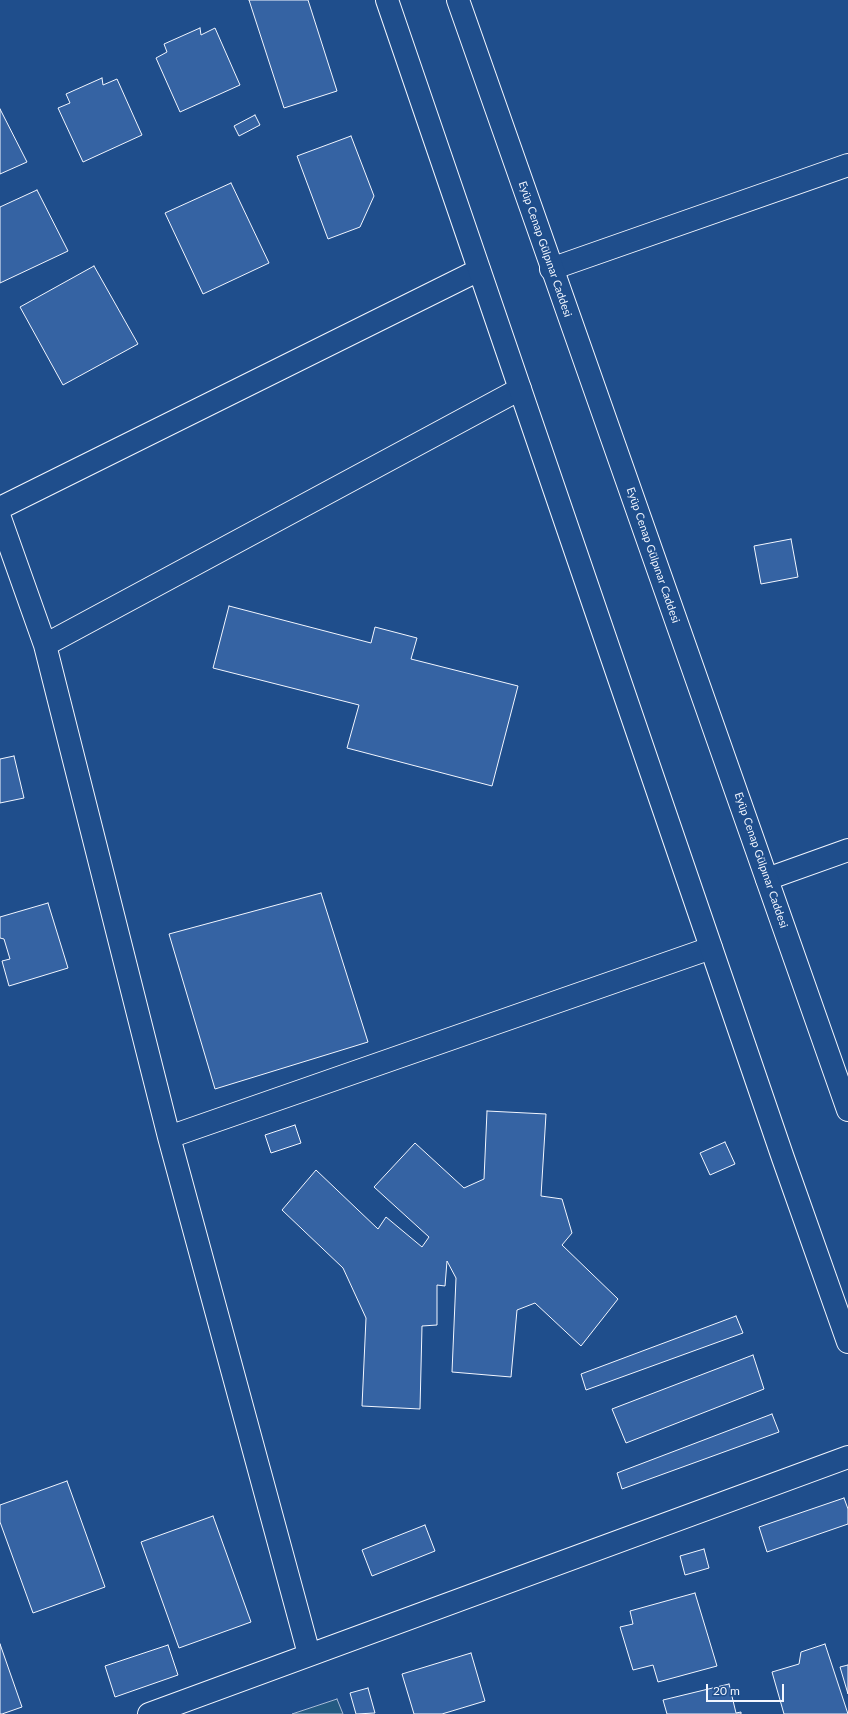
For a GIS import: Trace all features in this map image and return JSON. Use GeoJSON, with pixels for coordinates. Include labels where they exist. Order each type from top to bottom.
{"type":"FeatureCollection","features":[{"type":"Feature","properties":{"kind":"street"},"geometry":{"type":"LineString","coordinates":[[387,0],[711,948],[848,1342]]}},
{"type":"Feature","properties":{"kind":"street","name":"Eyüp Cenap Gülpınar Caddesi"},"geometry":{"type":"LineString","coordinates":[[458,0],[848,1110]]}},
{"type":"Feature","properties":{"kind":"street"},"geometry":{"type":"LineString","coordinates":[[552,269],[848,165]]}},
{"type":"Feature","properties":{"kind":"street"},"geometry":{"type":"LineString","coordinates":[[0,508],[479,270]]}},
{"type":"Feature","properties":{"kind":"street"},"geometry":{"type":"LineString","coordinates":[[44,645],[520,389]]}},
{"type":"Feature","properties":{"kind":"street"},"geometry":{"type":"LineString","coordinates":[[0,518],[44,645],[170,1137],[310,1654]]}},
{"type":"Feature","properties":{"kind":"street"},"geometry":{"type":"LineString","coordinates":[[767,879],[848,850]]}},
{"type":"Feature","properties":{"kind":"street"},"geometry":{"type":"LineString","coordinates":[[170,1137],[711,948]]}},
{"type":"Feature","properties":{"kind":"street"},"geometry":{"type":"LineString","coordinates":[[149,1714],[310,1654],[346,1643],[848,1457]]}},
{"type":"Feature","properties":{"kind":"shaded area"},"geometry":{"type":"Polygon","coordinates":[[[337,1699],[343,1714],[292,1714],[337,1699]]]}},
{"type":"Feature","properties":{"kind":"building"},"geometry":{"type":"Polygon","coordinates":[[[249,0],[308,0],[337,91],[284,108],[249,0]]]}},
{"type":"Feature","properties":{"kind":"building"},"geometry":{"type":"Polygon","coordinates":[[[200,28],[201,35],[215,28],[240,85],[180,112],[156,58],[167,52],[164,44],[200,28]]]}},
{"type":"Feature","properties":{"kind":"building"},"geometry":{"type":"Polygon","coordinates":[[[102,78],[103,85],[117,79],[142,135],[83,162],[58,108],[70,103],[66,94],[102,78]]]}},
{"type":"Feature","properties":{"kind":"building"},"geometry":{"type":"Polygon","coordinates":[[[0,109],[27,162],[0,174],[0,109]]]}},
{"type":"Feature","properties":{"kind":"building"},"geometry":{"type":"Polygon","coordinates":[[[255,115],[260,125],[239,136],[234,126],[255,115]]]}},
{"type":"Feature","properties":{"kind":"building"},"geometry":{"type":"Polygon","coordinates":[[[351,136],[374,196],[360,227],[328,239],[297,156],[351,136]]]}},
{"type":"Feature","properties":{"kind":"building"},"geometry":{"type":"Polygon","coordinates":[[[231,183],[269,263],[203,294],[165,213],[231,183]]]}},
{"type":"Feature","properties":{"kind":"building"},"geometry":{"type":"Polygon","coordinates":[[[37,190],[68,251],[0,283],[0,207],[37,190]]]}},
{"type":"Feature","properties":{"kind":"building"},"geometry":{"type":"Polygon","coordinates":[[[94,266],[138,344],[63,385],[20,307],[94,266]]]}},
{"type":"Feature","properties":{"kind":"building"},"geometry":{"type":"Polygon","coordinates":[[[791,539],[798,577],[761,584],[754,546],[791,539]]]}},
{"type":"Feature","properties":{"kind":"building"},"geometry":{"type":"Polygon","coordinates":[[[229,606],[371,643],[375,627],[417,638],[411,659],[518,686],[492,786],[347,748],[359,705],[213,668],[229,606]]]}},
{"type":"Feature","properties":{"kind":"building"},"geometry":{"type":"Polygon","coordinates":[[[14,756],[24,798],[0,803],[0,759],[14,756]]]}},
{"type":"Feature","properties":{"kind":"building"},"geometry":{"type":"Polygon","coordinates":[[[321,893],[368,1042],[215,1089],[169,934],[321,893]]]}},
{"type":"Feature","properties":{"kind":"building"},"geometry":{"type":"Polygon","coordinates":[[[48,903],[68,968],[9,986],[2,961],[10,959],[4,939],[0,938],[0,917],[48,903]]]}},
{"type":"Feature","properties":{"kind":"building"},"geometry":{"type":"Polygon","coordinates":[[[487,1111],[546,1114],[541,1196],[562,1199],[572,1233],[562,1245],[618,1299],[581,1346],[535,1303],[517,1310],[511,1377],[452,1372],[456,1278],[447,1261],[445,1286],[437,1285],[437,1325],[422,1326],[420,1409],[362,1406],[366,1318],[343,1268],[282,1210],[316,1170],[378,1229],[386,1217],[422,1247],[429,1237],[374,1187],[415,1143],[464,1188],[484,1179],[487,1111]]]}},
{"type":"Feature","properties":{"kind":"building"},"geometry":{"type":"Polygon","coordinates":[[[295,1125],[301,1143],[271,1153],[265,1135],[295,1125]]]}},
{"type":"Feature","properties":{"kind":"building"},"geometry":{"type":"Polygon","coordinates":[[[725,1142],[735,1164],[710,1175],[700,1153],[725,1142]]]}},
{"type":"Feature","properties":{"kind":"building"},"geometry":{"type":"Polygon","coordinates":[[[736,1316],[743,1333],[586,1390],[581,1374],[736,1316]]]}},
{"type":"Feature","properties":{"kind":"building"},"geometry":{"type":"Polygon","coordinates":[[[753,1355],[764,1389],[626,1443],[612,1409],[753,1355]]]}},
{"type":"Feature","properties":{"kind":"building"},"geometry":{"type":"Polygon","coordinates":[[[772,1414],[779,1432],[622,1489],[617,1473],[772,1414]]]}},
{"type":"Feature","properties":{"kind":"building"},"geometry":{"type":"Polygon","coordinates":[[[67,1481],[105,1587],[33,1613],[0,1522],[0,1505],[67,1481]]]}},
{"type":"Feature","properties":{"kind":"building"},"geometry":{"type":"Polygon","coordinates":[[[844,1498],[848,1509],[848,1524],[767,1552],[759,1527],[844,1498]]]}},
{"type":"Feature","properties":{"kind":"building"},"geometry":{"type":"Polygon","coordinates":[[[213,1516],[251,1622],[179,1648],[141,1542],[213,1516]]]}},
{"type":"Feature","properties":{"kind":"building"},"geometry":{"type":"Polygon","coordinates":[[[425,1525],[435,1551],[372,1576],[362,1550],[425,1525]]]}},
{"type":"Feature","properties":{"kind":"building"},"geometry":{"type":"Polygon","coordinates":[[[704,1549],[709,1568],[685,1575],[680,1556],[704,1549]]]}},
{"type":"Feature","properties":{"kind":"building"},"geometry":{"type":"Polygon","coordinates":[[[695,1593],[717,1666],[658,1682],[653,1665],[633,1670],[620,1627],[633,1624],[630,1611],[695,1593]]]}},
{"type":"Feature","properties":{"kind":"building"},"geometry":{"type":"Polygon","coordinates":[[[0,1644],[22,1707],[2,1714],[0,1714],[0,1644]]]}},
{"type":"Feature","properties":{"kind":"building"},"geometry":{"type":"Polygon","coordinates":[[[825,1644],[848,1714],[784,1714],[772,1672],[799,1664],[801,1652],[825,1644]]]}},
{"type":"Feature","properties":{"kind":"building"},"geometry":{"type":"Polygon","coordinates":[[[168,1645],[178,1675],[115,1697],[105,1666],[168,1645]]]}},
{"type":"Feature","properties":{"kind":"building"},"geometry":{"type":"Polygon","coordinates":[[[471,1653],[485,1701],[442,1714],[414,1714],[402,1674],[471,1653]]]}},
{"type":"Feature","properties":{"kind":"building"},"geometry":{"type":"Polygon","coordinates":[[[848,1665],[848,1694],[840,1667],[848,1665]]]}},
{"type":"Feature","properties":{"kind":"building"},"geometry":{"type":"Polygon","coordinates":[[[729,1684],[736,1713],[741,1712],[741,1714],[667,1714],[663,1700],[729,1684]]]}},
{"type":"Feature","properties":{"kind":"building"},"geometry":{"type":"Polygon","coordinates":[[[368,1688],[375,1713],[356,1714],[350,1693],[368,1688]]]}}]}
